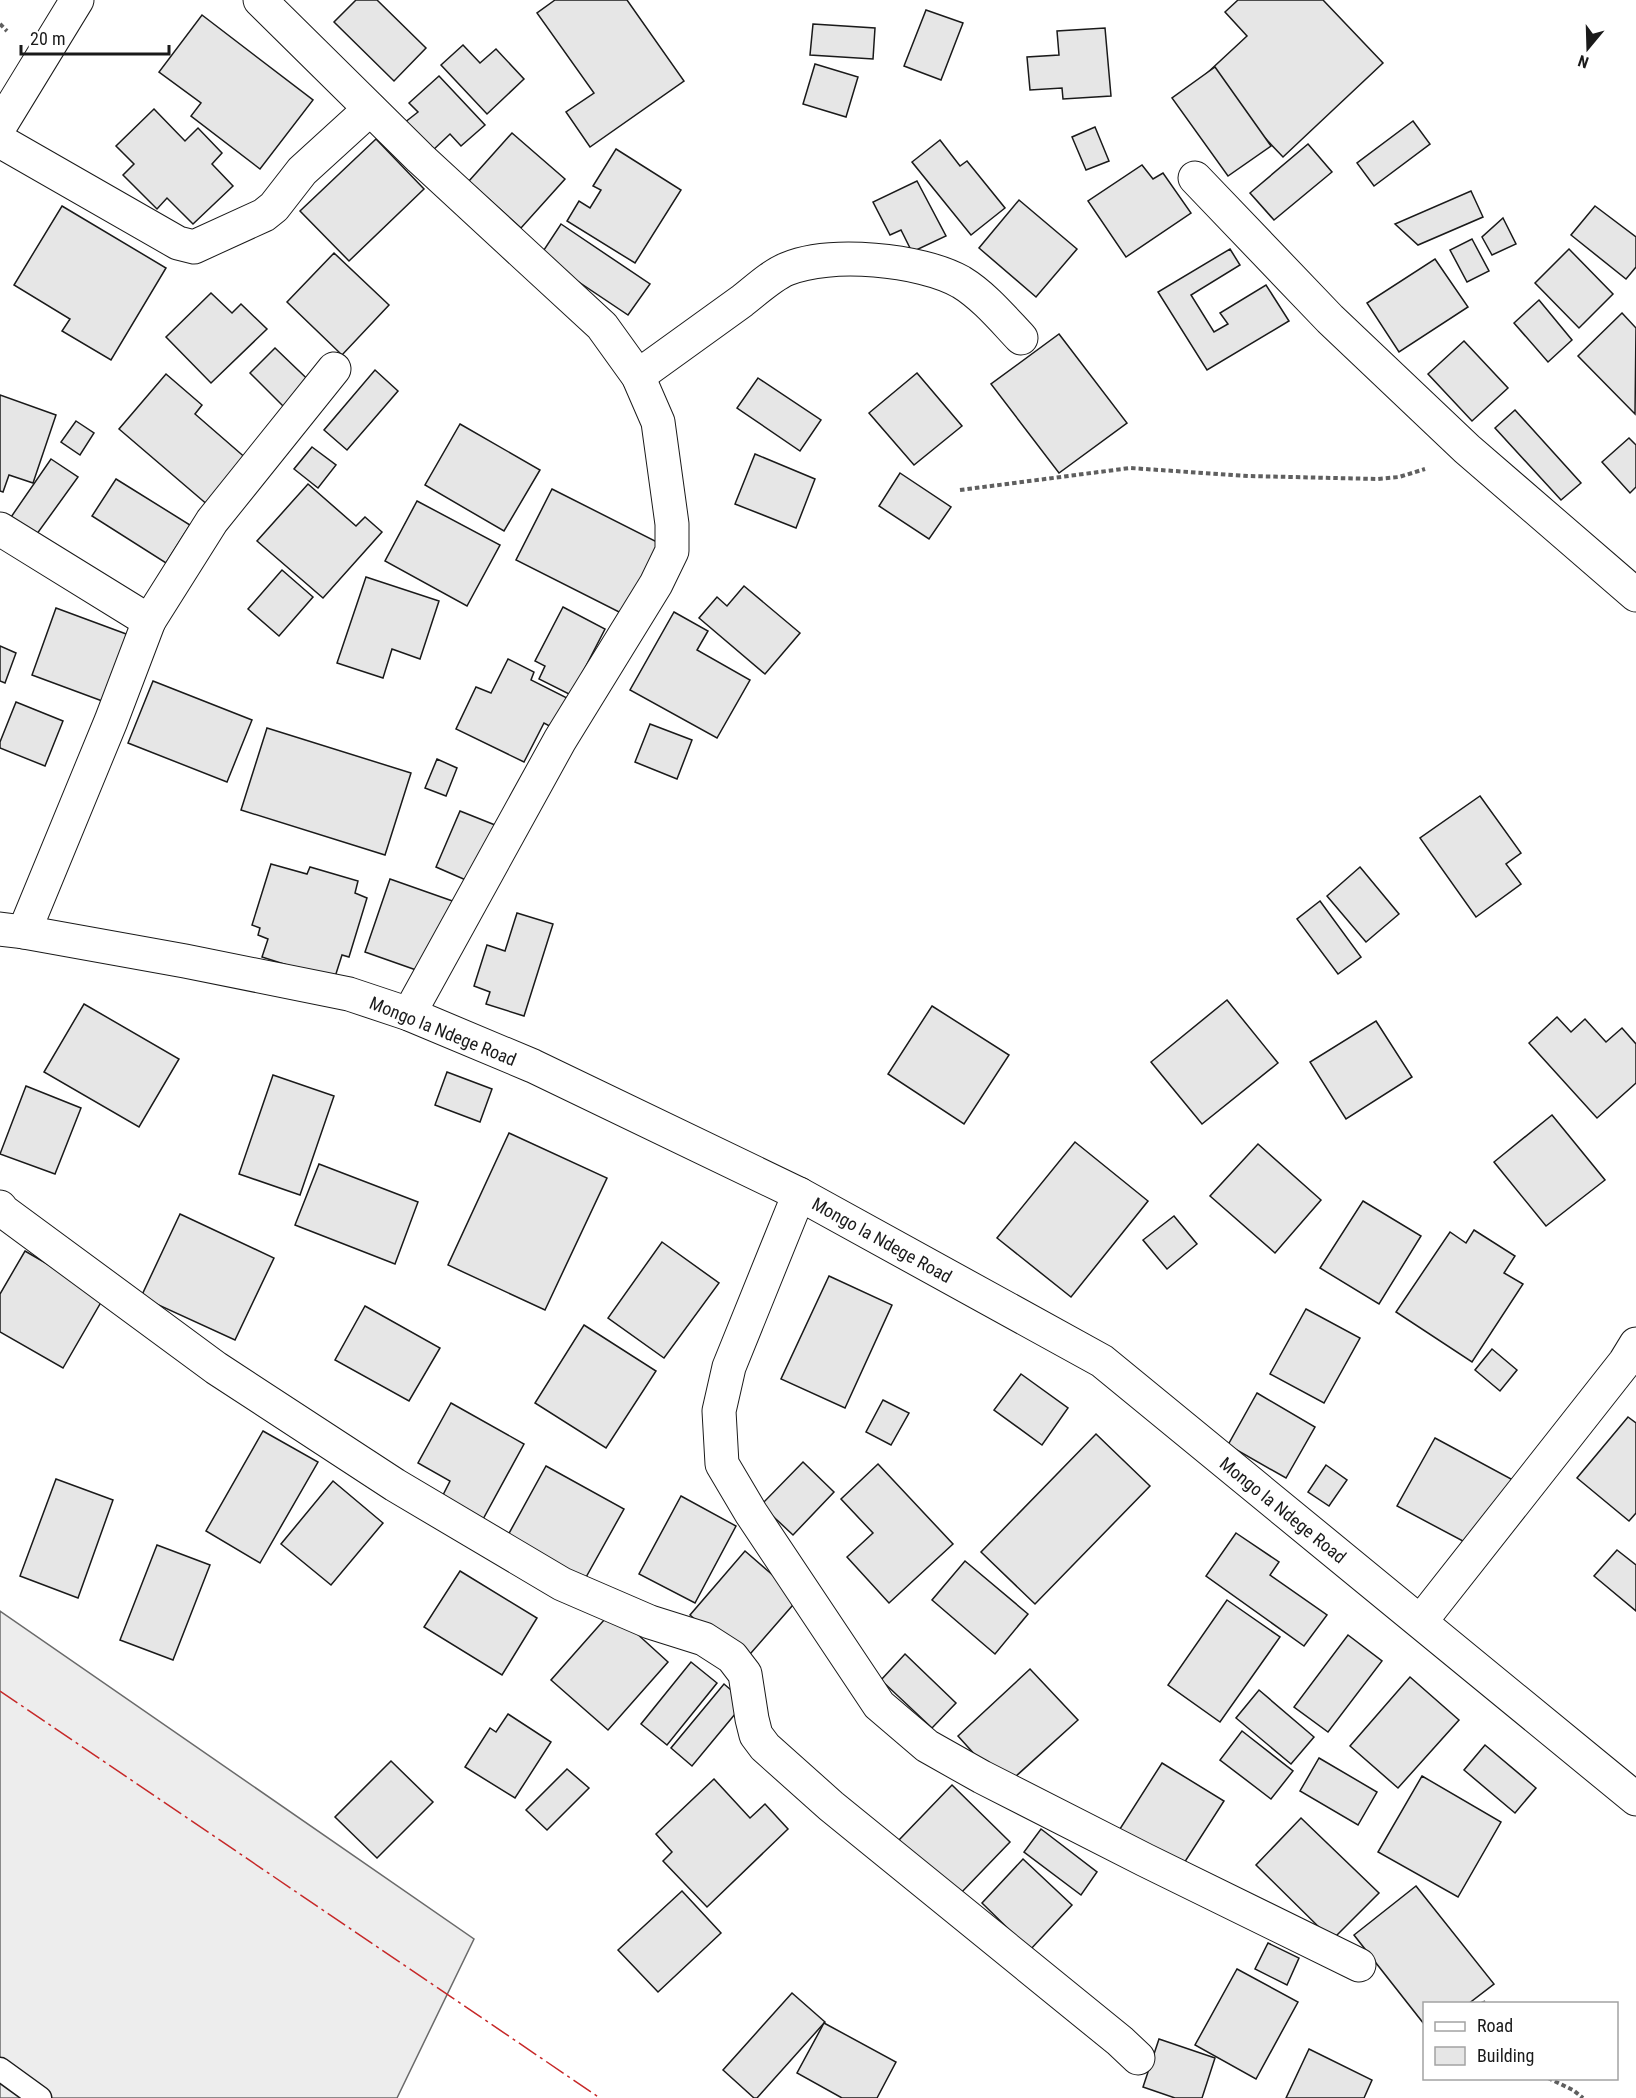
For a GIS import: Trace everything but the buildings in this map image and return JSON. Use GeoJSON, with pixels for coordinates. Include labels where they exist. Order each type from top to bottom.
{"type":"FeatureCollection","features":[{"type":"Feature","properties":{"kind":"street"},"geometry":{"type":"LineString","coordinates":[[0,126],[77,0]]}},
{"type":"Feature","properties":{"kind":"street"},"geometry":{"type":"LineString","coordinates":[[260,0],[420,158],[602,326],[638,376],[658,422],[672,524],[672,551],[656,584],[560,740],[409,1014]]}},
{"type":"Feature","properties":{"kind":"street"},"geometry":{"type":"LineString","coordinates":[[0,141],[178,243],[194,247],[264,215],[274,207],[302,171],[370,109]]}},
{"type":"Feature","properties":{"kind":"street"},"geometry":{"type":"LineString","coordinates":[[1195,178],[1330,319],[1467,449],[1636,595]]}},
{"type":"Feature","properties":{"kind":"street"},"geometry":{"type":"LineString","coordinates":[[638,376],[785,269],[825,259],[865,260],[907,265],[940,273],[961,282],[981,297],[1021,338]]}},
{"type":"Feature","properties":{"kind":"street"},"geometry":{"type":"LineString","coordinates":[[12,931],[111,721],[149,621],[212,521],[334,369]]}},
{"type":"Feature","properties":{"kind":"street"},"geometry":{"type":"LineString","coordinates":[[0,529],[149,621]]}},
{"type":"Feature","properties":{"kind":"street","name":"Mongo la Ndege Road"},"geometry":{"type":"LineString","coordinates":[[12,931],[185,961],[349,994],[409,1014],[533,1066],[799,1194],[1102,1361],[1636,1799]]}},
{"type":"Feature","properties":{"kind":"street"},"geometry":{"type":"LineString","coordinates":[[799,1194],[729,1367],[718,1411],[722,1464],[751,1514],[879,1705],[927,1746],[982,1777],[1359,1965]]}},
{"type":"Feature","properties":{"kind":"street"},"geometry":{"type":"LineString","coordinates":[[0,1207],[216,1368],[395,1485],[562,1584],[650,1622],[704,1639],[732,1657],[745,1674],[756,1735],[765,1747],[831,1806],[1138,2058]]}},
{"type":"Feature","properties":{"kind":"street"},"geometry":{"type":"LineString","coordinates":[[1421,1621],[1625,1362],[1636,1344]]}},
{"type":"Feature","properties":{"kind":"lane"},"geometry":{"type":"LineString","coordinates":[[0,2069],[40,2098]]}},
{"type":"Feature","properties":{"kind":"path"},"geometry":{"type":"LineString","coordinates":[[960,490],[1130,468],[1248,476],[1377,479],[1399,477],[1422,470],[1467,449]]}},
{"type":"Feature","properties":{"kind":"path"},"geometry":{"type":"LineString","coordinates":[[1550,2080],[1573,2090],[1583,2098]]}},
{"type":"Feature","properties":{"kind":"shaded area"},"geometry":{"type":"Polygon","coordinates":[[[0,1611],[474,1939],[397,2098],[0,2098],[0,1611]]]}},
{"type":"Feature","properties":{"kind":"power"},"geometry":{"type":"LineString","coordinates":[[0,1691],[600,2098]]}}]}
